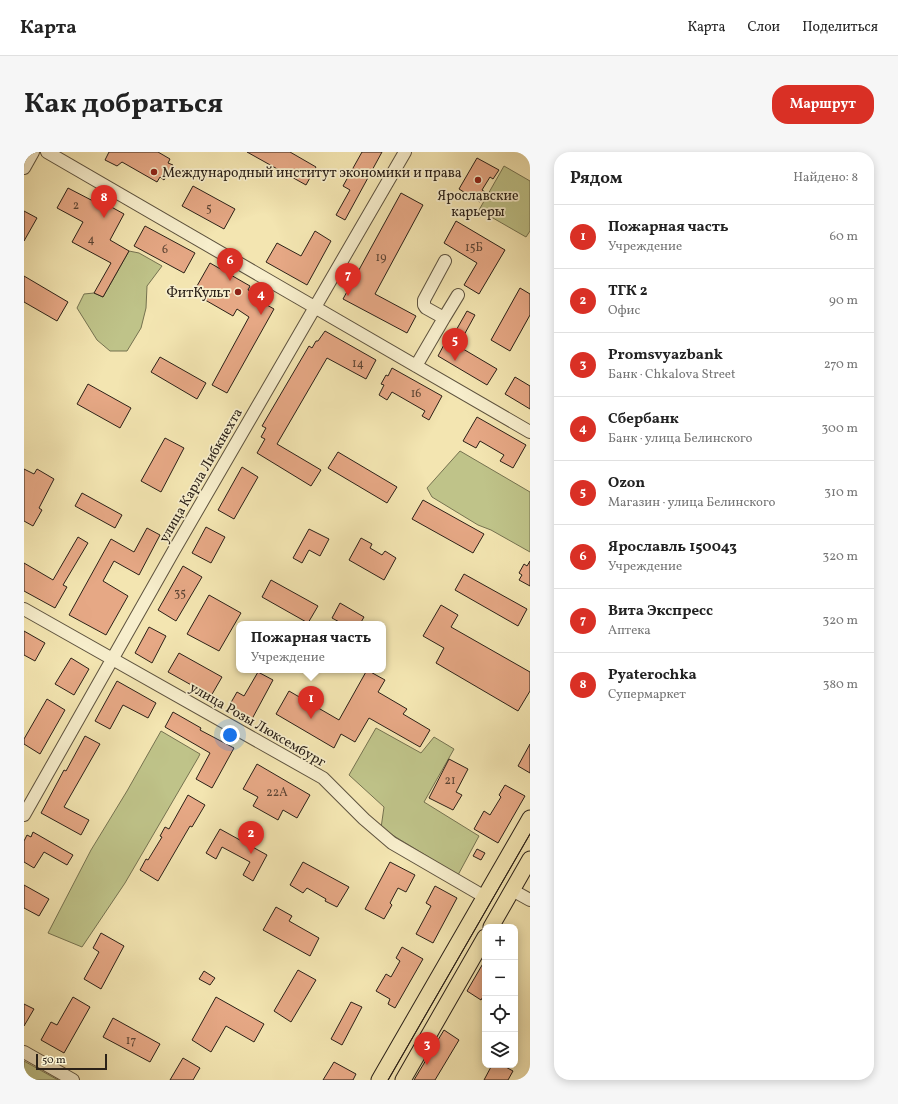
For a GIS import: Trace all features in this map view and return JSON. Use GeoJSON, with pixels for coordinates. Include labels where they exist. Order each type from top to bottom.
{"type":"FeatureCollection","features":[{"type":"Feature","properties":{"kind":"main road"},"geometry":{"type":"LineString","coordinates":[[379,1080],[530,818]]}},
{"type":"Feature","properties":{"kind":"main road"},"geometry":{"type":"LineString","coordinates":[[493,924],[530,859]]}},
{"type":"Feature","properties":{"kind":"main road"},"geometry":{"type":"LineString","coordinates":[[403,1080],[482,943]]}},
{"type":"Feature","properties":{"kind":"street"},"geometry":{"type":"LineString","coordinates":[[24,168],[33,152]]}},
{"type":"Feature","properties":{"kind":"street"},"geometry":{"type":"LineString","coordinates":[[47,152],[530,432]]}},
{"type":"Feature","properties":{"kind":"street","name":"улица Карла Либкнехта"},"geometry":{"type":"LineString","coordinates":[[24,816],[173,552],[405,152]]}},
{"type":"Feature","properties":{"kind":"street"},"geometry":{"type":"LineString","coordinates":[[444,318],[426,308],[424,305],[424,300],[445,262]]}},
{"type":"Feature","properties":{"kind":"street"},"geometry":{"type":"LineString","coordinates":[[416,366],[458,295]]}},
{"type":"Feature","properties":{"kind":"street","name":"улица Розы Люксембург"},"geometry":{"type":"LineString","coordinates":[[24,609],[323,778],[364,819],[392,843],[485,897]]}},
{"type":"Feature","properties":{"kind":"street"},"geometry":{"type":"LineString","coordinates":[[512,890],[530,900]]}},
{"type":"Feature","properties":{"kind":"street"},"geometry":{"type":"LineString","coordinates":[[24,1052],[73,1080]]}},
{"type":"Feature","properties":{"kind":"green space"},"geometry":{"type":"Polygon","coordinates":[[[504,166],[530,181],[530,231],[526,237],[479,210],[504,166]]]}},
{"type":"Feature","properties":{"kind":"green space"},"geometry":{"type":"Polygon","coordinates":[[[129,251],[139,253],[162,266],[147,286],[146,308],[141,328],[127,351],[110,351],[97,340],[77,308],[84,294],[94,293],[103,297],[129,251]]]}},
{"type":"Feature","properties":{"kind":"green space"},"geometry":{"type":"Polygon","coordinates":[[[460,451],[530,492],[530,552],[491,530],[478,525],[432,497],[427,488],[460,451]]]}},
{"type":"Feature","properties":{"kind":"green space"},"geometry":{"type":"Polygon","coordinates":[[[376,728],[421,753],[434,737],[454,749],[424,802],[479,836],[458,875],[381,828],[384,807],[349,775],[376,728]]]}},
{"type":"Feature","properties":{"kind":"green space"},"geometry":{"type":"Polygon","coordinates":[[[161,731],[200,754],[198,758],[125,883],[82,947],[48,933],[91,850],[161,731]]]}},
{"type":"Feature","properties":{"kind":"green space"},"geometry":{"type":"Polygon","coordinates":[[[24,1061],[58,1080],[24,1080],[24,1061]]]}},
{"type":"Feature","properties":{"kind":"building","name":"Международный институт экономики и права"},"geometry":{"type":"Polygon","coordinates":[[[109,152],[158,152],[170,159],[168,163],[173,165],[164,180],[160,177],[157,182],[122,162],[117,166],[105,160],[109,152]]]}},
{"type":"Feature","properties":{"kind":"building"},"geometry":{"type":"Polygon","coordinates":[[[247,152],[290,152],[316,167],[306,185],[247,152]]]}},
{"type":"Feature","properties":{"kind":"building"},"geometry":{"type":"Polygon","coordinates":[[[362,152],[382,152],[345,220],[336,215],[350,190],[343,186],[362,152]]]}},
{"type":"Feature","properties":{"kind":"building"},"geometry":{"type":"Polygon","coordinates":[[[477,158],[499,170],[493,179],[490,177],[482,190],[485,192],[480,202],[459,189],[477,158]]]}},
{"type":"Feature","properties":{"kind":"building"},"geometry":{"type":"Polygon","coordinates":[[[193,186],[235,209],[224,229],[182,206],[193,186]]]}},
{"type":"Feature","properties":{"kind":"building"},"geometry":{"type":"Polygon","coordinates":[[[68,188],[95,202],[97,199],[124,214],[110,240],[129,251],[103,297],[94,293],[111,263],[72,242],[83,222],[57,208],[68,188]]]}},
{"type":"Feature","properties":{"kind":"building"},"geometry":{"type":"Polygon","coordinates":[[[401,193],[423,205],[375,294],[416,316],[407,333],[343,299],[401,193]]]}},
{"type":"Feature","properties":{"kind":"building"},"geometry":{"type":"Polygon","coordinates":[[[24,211],[37,218],[24,241],[24,211]]]}},
{"type":"Feature","properties":{"kind":"building"},"geometry":{"type":"Polygon","coordinates":[[[456,221],[505,250],[479,294],[464,285],[477,263],[444,243],[456,221]]]}},
{"type":"Feature","properties":{"kind":"building"},"geometry":{"type":"Polygon","coordinates":[[[145,226],[195,253],[184,273],[134,246],[145,226]]]}},
{"type":"Feature","properties":{"kind":"building"},"geometry":{"type":"Polygon","coordinates":[[[315,231],[331,241],[307,285],[266,262],[277,243],[301,256],[315,231]]]}},
{"type":"Feature","properties":{"kind":"building"},"geometry":{"type":"Polygon","coordinates":[[[210,263],[250,286],[248,290],[258,295],[258,300],[274,309],[227,393],[212,385],[249,317],[237,309],[233,316],[193,293],[210,263]]]}},
{"type":"Feature","properties":{"kind":"building"},"geometry":{"type":"Polygon","coordinates":[[[24,276],[68,302],[57,321],[24,302],[24,276]]]}},
{"type":"Feature","properties":{"kind":"building"},"geometry":{"type":"Polygon","coordinates":[[[520,288],[530,294],[530,315],[510,351],[491,340],[520,288]]]}},
{"type":"Feature","properties":{"kind":"building"},"geometry":{"type":"Polygon","coordinates":[[[467,311],[475,315],[458,346],[497,369],[487,385],[438,356],[447,339],[450,341],[467,311]]]}},
{"type":"Feature","properties":{"kind":"building"},"geometry":{"type":"Polygon","coordinates":[[[325,331],[376,360],[366,379],[327,358],[277,444],[321,470],[311,486],[257,453],[265,439],[261,437],[266,428],[262,426],[309,346],[312,348],[325,331]]]}},
{"type":"Feature","properties":{"kind":"building"},"geometry":{"type":"Polygon","coordinates":[[[160,357],[206,383],[197,399],[151,372],[160,357]]]}},
{"type":"Feature","properties":{"kind":"building"},"geometry":{"type":"Polygon","coordinates":[[[392,368],[442,396],[429,420],[422,416],[425,411],[392,392],[387,400],[379,395],[384,385],[381,384],[386,375],[388,376],[392,368]]]}},
{"type":"Feature","properties":{"kind":"building"},"geometry":{"type":"Polygon","coordinates":[[[515,377],[530,386],[530,409],[505,394],[515,377]]]}},
{"type":"Feature","properties":{"kind":"building"},"geometry":{"type":"Polygon","coordinates":[[[88,384],[131,408],[120,428],[77,404],[88,384]]]}},
{"type":"Feature","properties":{"kind":"building"},"geometry":{"type":"Polygon","coordinates":[[[477,417],[526,445],[513,468],[500,461],[504,455],[480,441],[476,448],[463,441],[477,417]]]}},
{"type":"Feature","properties":{"kind":"building"},"geometry":{"type":"Polygon","coordinates":[[[165,438],[184,448],[161,492],[141,481],[165,438]]]}},
{"type":"Feature","properties":{"kind":"building"},"geometry":{"type":"Polygon","coordinates":[[[338,452],[397,487],[387,503],[328,468],[338,452]]]}},
{"type":"Feature","properties":{"kind":"building"},"geometry":{"type":"Polygon","coordinates":[[[242,467],[258,477],[234,519],[218,510],[242,467]]]}},
{"type":"Feature","properties":{"kind":"building"},"geometry":{"type":"Polygon","coordinates":[[[24,469],[34,474],[37,469],[54,479],[39,508],[42,510],[33,526],[24,521],[24,469]]]}},
{"type":"Feature","properties":{"kind":"building"},"geometry":{"type":"Polygon","coordinates":[[[82,493],[122,515],[115,528],[75,506],[82,493]]]}},
{"type":"Feature","properties":{"kind":"building"},"geometry":{"type":"Polygon","coordinates":[[[423,500],[484,534],[473,553],[412,519],[423,500]]]}},
{"type":"Feature","properties":{"kind":"building"},"geometry":{"type":"Polygon","coordinates":[[[206,527],[225,537],[211,563],[192,553],[206,527]]]}},
{"type":"Feature","properties":{"kind":"building"},"geometry":{"type":"Polygon","coordinates":[[[147,528],[160,535],[139,575],[114,561],[103,581],[128,596],[106,635],[69,615],[111,539],[134,552],[147,528]]]}},
{"type":"Feature","properties":{"kind":"building"},"geometry":{"type":"Polygon","coordinates":[[[309,529],[329,539],[320,556],[309,550],[302,563],[293,558],[309,529]]]}},
{"type":"Feature","properties":{"kind":"building"},"geometry":{"type":"Polygon","coordinates":[[[78,537],[88,543],[63,585],[67,587],[55,608],[24,591],[24,563],[53,580],[78,537]]]}},
{"type":"Feature","properties":{"kind":"building"},"geometry":{"type":"Polygon","coordinates":[[[361,538],[372,544],[370,548],[382,555],[385,551],[396,558],[384,580],[349,560],[361,538]]]}},
{"type":"Feature","properties":{"kind":"building"},"geometry":{"type":"Polygon","coordinates":[[[530,561],[530,586],[519,580],[522,575],[519,573],[524,564],[527,566],[530,561]]]}},
{"type":"Feature","properties":{"kind":"building"},"geometry":{"type":"Polygon","coordinates":[[[183,566],[202,577],[176,621],[158,610],[183,566]]]}},
{"type":"Feature","properties":{"kind":"building"},"geometry":{"type":"Polygon","coordinates":[[[464,574],[527,609],[518,626],[455,590],[464,574]]]}},
{"type":"Feature","properties":{"kind":"building"},"geometry":{"type":"Polygon","coordinates":[[[271,580],[318,606],[309,621],[304,621],[262,597],[271,580]]]}},
{"type":"Feature","properties":{"kind":"building"},"geometry":{"type":"Polygon","coordinates":[[[209,595],[241,613],[219,651],[187,634],[209,595]]]}},
{"type":"Feature","properties":{"kind":"building"},"geometry":{"type":"Polygon","coordinates":[[[340,603],[364,617],[362,621],[338,621],[332,618],[340,603]]]}},
{"type":"Feature","properties":{"kind":"building"},"geometry":{"type":"Polygon","coordinates":[[[441,605],[458,615],[451,627],[530,672],[530,691],[518,711],[436,663],[444,648],[423,636],[441,605]]]}},
{"type":"Feature","properties":{"kind":"building"},"geometry":{"type":"Polygon","coordinates":[[[149,627],[166,636],[152,663],[135,653],[149,627]]]}},
{"type":"Feature","properties":{"kind":"building"},"geometry":{"type":"Polygon","coordinates":[[[24,631],[45,643],[35,661],[24,655],[24,631]]]}},
{"type":"Feature","properties":{"kind":"building"},"geometry":{"type":"Polygon","coordinates":[[[179,653],[222,677],[211,696],[168,672],[179,653]]]}},
{"type":"Feature","properties":{"kind":"building"},"geometry":{"type":"Polygon","coordinates":[[[71,658],[89,669],[74,695],[55,684],[71,658]]]}},
{"type":"Feature","properties":{"kind":"building"},"geometry":{"type":"Polygon","coordinates":[[[257,673],[273,680],[252,719],[229,706],[237,692],[244,696],[257,673]]]}},
{"type":"Feature","properties":{"kind":"building"},"geometry":{"type":"Polygon","coordinates":[[[365,673],[372,673],[385,680],[378,692],[407,709],[403,714],[430,730],[420,747],[369,718],[355,742],[341,734],[334,748],[276,714],[289,691],[339,720],[365,673]]]}},
{"type":"Feature","properties":{"kind":"building"},"geometry":{"type":"Polygon","coordinates":[[[117,681],[156,703],[148,718],[123,705],[110,729],[95,721],[117,681]]]}},
{"type":"Feature","properties":{"kind":"building"},"geometry":{"type":"Polygon","coordinates":[[[47,699],[65,710],[40,754],[24,744],[24,739],[47,699]]]}},
{"type":"Feature","properties":{"kind":"building"},"geometry":{"type":"Polygon","coordinates":[[[173,712],[201,728],[200,730],[234,748],[212,788],[196,779],[210,753],[165,727],[173,712]]]}},
{"type":"Feature","properties":{"kind":"building"},"geometry":{"type":"Polygon","coordinates":[[[85,736],[100,744],[64,807],[89,820],[81,835],[41,813],[64,770],[66,771],[85,736]]]}},
{"type":"Feature","properties":{"kind":"building"},"geometry":{"type":"Polygon","coordinates":[[[530,744],[530,773],[518,766],[530,744]]]}},
{"type":"Feature","properties":{"kind":"building"},"geometry":{"type":"Polygon","coordinates":[[[449,759],[468,769],[456,792],[462,795],[453,810],[429,798],[449,759]]]}},
{"type":"Feature","properties":{"kind":"building"},"geometry":{"type":"Polygon","coordinates":[[[257,764],[310,795],[297,818],[283,810],[278,820],[253,806],[258,797],[243,789],[257,764]]]}},
{"type":"Feature","properties":{"kind":"building"},"geometry":{"type":"Polygon","coordinates":[[[505,785],[525,796],[498,843],[474,829],[484,811],[490,815],[501,797],[499,795],[505,785]]]}},
{"type":"Feature","properties":{"kind":"building"},"geometry":{"type":"Polygon","coordinates":[[[188,795],[205,805],[192,827],[190,826],[158,881],[140,870],[162,837],[160,836],[165,827],[169,829],[188,795]]]}},
{"type":"Feature","properties":{"kind":"building"},"geometry":{"type":"Polygon","coordinates":[[[220,829],[267,855],[253,881],[243,875],[250,862],[222,847],[216,859],[206,853],[220,829]]]}},
{"type":"Feature","properties":{"kind":"building"},"geometry":{"type":"Polygon","coordinates":[[[33,832],[73,855],[67,865],[44,852],[34,868],[24,862],[24,841],[27,835],[31,837],[33,832]]]}},
{"type":"Feature","properties":{"kind":"building"},"geometry":{"type":"Polygon","coordinates":[[[477,849],[485,853],[481,860],[473,856],[477,849]]]}},
{"type":"Feature","properties":{"kind":"building"},"geometry":{"type":"Polygon","coordinates":[[[303,862],[349,887],[337,907],[325,901],[326,899],[307,888],[303,893],[290,885],[303,862]]]}},
{"type":"Feature","properties":{"kind":"building"},"geometry":{"type":"Polygon","coordinates":[[[390,862],[415,875],[406,892],[398,888],[390,903],[392,905],[384,919],[365,909],[390,862]]]}},
{"type":"Feature","properties":{"kind":"building"},"geometry":{"type":"Polygon","coordinates":[[[24,885],[49,899],[39,916],[24,908],[24,885]]]}},
{"type":"Feature","properties":{"kind":"building"},"geometry":{"type":"Polygon","coordinates":[[[435,886],[457,898],[433,943],[416,934],[431,906],[426,903],[435,886]]]}},
{"type":"Feature","properties":{"kind":"building"},"geometry":{"type":"Polygon","coordinates":[[[276,907],[292,916],[289,921],[319,938],[310,956],[263,930],[276,907]]]}},
{"type":"Feature","properties":{"kind":"building"},"geometry":{"type":"Polygon","coordinates":[[[101,933],[124,946],[101,989],[84,979],[99,952],[93,948],[101,933]]]}},
{"type":"Feature","properties":{"kind":"building"},"geometry":{"type":"Polygon","coordinates":[[[402,947],[423,959],[395,1008],[388,1004],[390,999],[376,991],[386,974],[391,977],[400,961],[396,958],[402,947]]]}},
{"type":"Feature","properties":{"kind":"building"},"geometry":{"type":"Polygon","coordinates":[[[482,965],[481,1000],[467,991],[482,965]]]}},
{"type":"Feature","properties":{"kind":"building"},"geometry":{"type":"Polygon","coordinates":[[[298,970],[316,980],[291,1022],[274,1011],[298,970]]]}},
{"type":"Feature","properties":{"kind":"building"},"geometry":{"type":"Polygon","coordinates":[[[204,971],[215,978],[210,985],[199,979],[204,971]]]}},
{"type":"Feature","properties":{"kind":"building"},"geometry":{"type":"Polygon","coordinates":[[[73,997],[90,1007],[64,1053],[41,1040],[51,1022],[57,1025],[73,997]]]}},
{"type":"Feature","properties":{"kind":"building"},"geometry":{"type":"Polygon","coordinates":[[[216,997],[264,1024],[254,1042],[226,1026],[211,1052],[192,1040],[216,997]]]}},
{"type":"Feature","properties":{"kind":"building"},"geometry":{"type":"Polygon","coordinates":[[[351,1002],[362,1007],[342,1045],[331,1039],[351,1002]]]}},
{"type":"Feature","properties":{"kind":"building"},"geometry":{"type":"Polygon","coordinates":[[[24,1004],[34,1009],[24,1026],[24,1004]]]}},
{"type":"Feature","properties":{"kind":"building"},"geometry":{"type":"Polygon","coordinates":[[[113,1018],[160,1044],[150,1062],[103,1037],[113,1018]]]}},
{"type":"Feature","properties":{"kind":"building"},"geometry":{"type":"Polygon","coordinates":[[[444,1030],[459,1040],[435,1080],[414,1080],[444,1030]]]}},
{"type":"Feature","properties":{"kind":"building"},"geometry":{"type":"Polygon","coordinates":[[[183,1058],[200,1068],[193,1080],[170,1080],[183,1058]]]}},
{"type":"Feature","properties":{"kind":"building"},"geometry":{"type":"Polygon","coordinates":[[[334,1062],[356,1074],[353,1080],[323,1080],[334,1062]]]}},
{"type":"Feature","properties":{"kind":"building"},"geometry":{"type":"Polygon","coordinates":[[[490,1068],[508,1068],[513,1071],[508,1080],[484,1080],[490,1068]]]}},
{"type":"Feature","properties":{"kind":"tram line"},"geometry":{"type":"LineString","coordinates":[[388,1080],[530,834]]}},
{"type":"Feature","properties":{"kind":"place","name":"Международный институт экономики и права"},"geometry":{"type":"Point","coordinates":[154,172]}},
{"type":"Feature","properties":{"kind":"place","name":"Ярославские карьеры"},"geometry":{"type":"Point","coordinates":[478,180]}},
{"type":"Feature","properties":{"kind":"place","name":"Pyaterochka"},"geometry":{"type":"Point","coordinates":[104,218]}},
{"type":"Feature","properties":{"kind":"place","name":"Ярославль 150043"},"geometry":{"type":"Point","coordinates":[230,281]}},
{"type":"Feature","properties":{"kind":"place","name":"ФитКульт"},"geometry":{"type":"Point","coordinates":[238,292]}},
{"type":"Feature","properties":{"kind":"place","name":"Вита Экспресс"},"geometry":{"type":"Point","coordinates":[348,296]}},
{"type":"Feature","properties":{"kind":"place","name":"Сбербанк"},"geometry":{"type":"Point","coordinates":[261,315]}},
{"type":"Feature","properties":{"kind":"place","name":"Ozon"},"geometry":{"type":"Point","coordinates":[455,361]}},
{"type":"Feature","properties":{"kind":"place","name":"Пожарная часть"},"geometry":{"type":"Point","coordinates":[311,719]}},
{"type":"Feature","properties":{"kind":"place","name":"ТГК 2"},"geometry":{"type":"Point","coordinates":[251,854]}},
{"type":"Feature","properties":{"kind":"place","name":"Promsvyazbank"},"geometry":{"type":"Point","coordinates":[427,1065]}}]}
